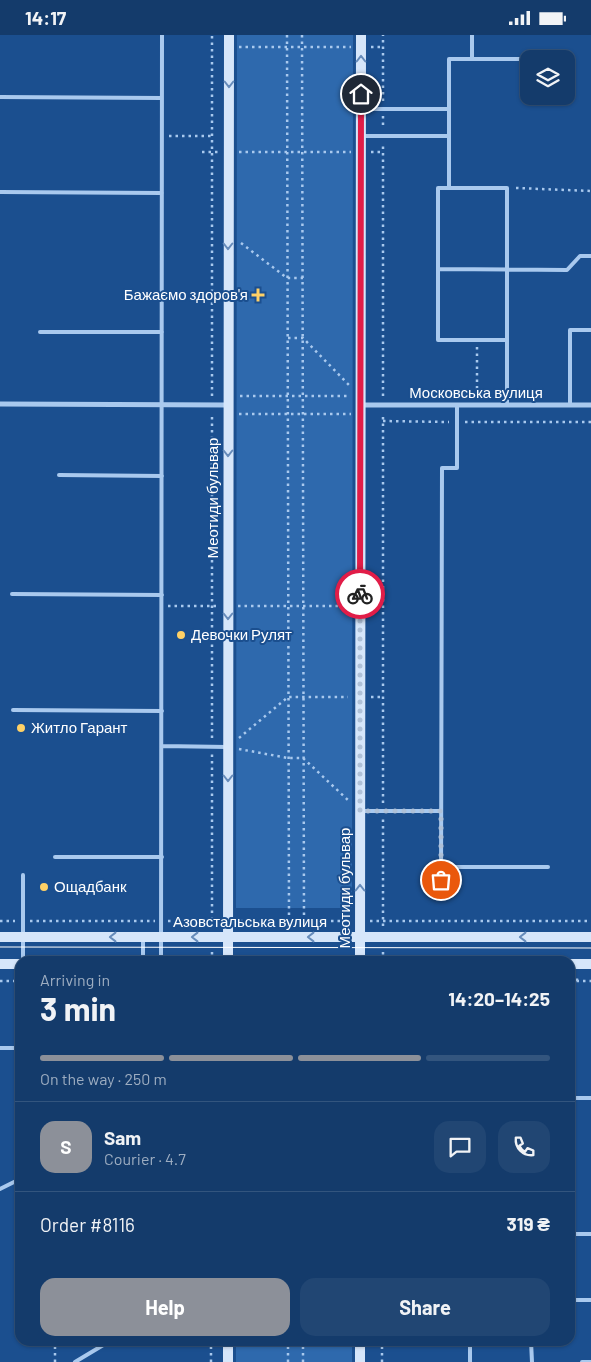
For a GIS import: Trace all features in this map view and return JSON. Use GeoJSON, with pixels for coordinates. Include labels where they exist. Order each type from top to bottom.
{"type":"FeatureCollection","features":[{"type":"Feature","properties":{"kind":"street","name":"Меотиди бульвар"},"geometry":{"type":"LineString","coordinates":[[228,956],[229,35]]}},
{"type":"Feature","properties":{"kind":"street","name":"Меотиди бульвар"},"geometry":{"type":"LineString","coordinates":[[360,956],[361,35]]}},
{"type":"Feature","properties":{"kind":"street"},"geometry":{"type":"LineString","coordinates":[[0,404],[228,405]]}},
{"type":"Feature","properties":{"kind":"street","name":"Московська вулиця"},"geometry":{"type":"LineString","coordinates":[[361,405],[591,405]]}},
{"type":"Feature","properties":{"kind":"street","name":"Азовстальська вулиця"},"geometry":{"type":"LineString","coordinates":[[0,937],[591,937]]}},
{"type":"Feature","properties":{"kind":"street"},"geometry":{"type":"LineString","coordinates":[[0,964],[15,964]]}},
{"type":"Feature","properties":{"kind":"street"},"geometry":{"type":"LineString","coordinates":[[575,964],[591,964]]}},
{"type":"Feature","properties":{"kind":"street"},"geometry":{"type":"LineString","coordinates":[[228,1346],[228,1362]]}},
{"type":"Feature","properties":{"kind":"street"},"geometry":{"type":"LineString","coordinates":[[360,1346],[360,1362]]}},
{"type":"Feature","properties":{"kind":"lane"},"geometry":{"type":"LineString","coordinates":[[161,956],[162,35]]}},
{"type":"Feature","properties":{"kind":"lane"},"geometry":{"type":"LineString","coordinates":[[472,35],[472,59]]}},
{"type":"Feature","properties":{"kind":"lane"},"geometry":{"type":"LineString","coordinates":[[449,188],[449,59],[520,59]]}},
{"type":"Feature","properties":{"kind":"lane"},"geometry":{"type":"LineString","coordinates":[[0,97],[162,98]]}},
{"type":"Feature","properties":{"kind":"lane"},"geometry":{"type":"LineString","coordinates":[[361,109],[449,109]]}},
{"type":"Feature","properties":{"kind":"lane"},"geometry":{"type":"LineString","coordinates":[[361,136],[449,136]]}},
{"type":"Feature","properties":{"kind":"lane"},"geometry":{"type":"LineString","coordinates":[[506,340],[438,340],[438,188],[507,188],[507,405]]}},
{"type":"Feature","properties":{"kind":"lane"},"geometry":{"type":"LineString","coordinates":[[0,192],[162,193]]}},
{"type":"Feature","properties":{"kind":"lane"},"geometry":{"type":"LineString","coordinates":[[438,269],[567,270],[580,256],[591,256]]}},
{"type":"Feature","properties":{"kind":"lane"},"geometry":{"type":"LineString","coordinates":[[570,405],[570,330],[591,330]]}},
{"type":"Feature","properties":{"kind":"lane"},"geometry":{"type":"LineString","coordinates":[[40,332],[162,332]]}},
{"type":"Feature","properties":{"kind":"lane"},"geometry":{"type":"LineString","coordinates":[[441,893],[442,468],[457,468],[457,405]]}},
{"type":"Feature","properties":{"kind":"lane"},"geometry":{"type":"LineString","coordinates":[[59,475],[162,476]]}},
{"type":"Feature","properties":{"kind":"lane"},"geometry":{"type":"LineString","coordinates":[[12,594],[162,595]]}},
{"type":"Feature","properties":{"kind":"lane"},"geometry":{"type":"LineString","coordinates":[[13,710],[162,711]]}},
{"type":"Feature","properties":{"kind":"lane"},"geometry":{"type":"LineString","coordinates":[[162,746],[228,747]]}},
{"type":"Feature","properties":{"kind":"lane"},"geometry":{"type":"LineString","coordinates":[[360,811],[441,811]]}},
{"type":"Feature","properties":{"kind":"lane"},"geometry":{"type":"LineString","coordinates":[[55,857],[162,857]]}},
{"type":"Feature","properties":{"kind":"lane"},"geometry":{"type":"LineString","coordinates":[[441,867],[548,867]]}},
{"type":"Feature","properties":{"kind":"lane"},"geometry":{"type":"LineString","coordinates":[[23,875],[23,956]]}},
{"type":"Feature","properties":{"kind":"lane"},"geometry":{"type":"LineString","coordinates":[[143,956],[144,937]]}},
{"type":"Feature","properties":{"kind":"lane"},"geometry":{"type":"LineString","coordinates":[[0,1048],[15,1048]]}},
{"type":"Feature","properties":{"kind":"lane"},"geometry":{"type":"LineString","coordinates":[[575,1098],[591,1098]]}},
{"type":"Feature","properties":{"kind":"lane"},"geometry":{"type":"LineString","coordinates":[[0,1189],[15,1182]]}},
{"type":"Feature","properties":{"kind":"lane"},"geometry":{"type":"LineString","coordinates":[[575,1234],[591,1234]]}},
{"type":"Feature","properties":{"kind":"lane"},"geometry":{"type":"LineString","coordinates":[[575,1300],[591,1300]]}},
{"type":"Feature","properties":{"kind":"lane"},"geometry":{"type":"LineString","coordinates":[[75,1362],[102,1346]]}},
{"type":"Feature","properties":{"kind":"lane"},"geometry":{"type":"LineString","coordinates":[[470,1346],[470,1362]]}},
{"type":"Feature","properties":{"kind":"lane"},"geometry":{"type":"LineString","coordinates":[[532,1346],[532,1362]]}},
{"type":"Feature","properties":{"kind":"lane"},"geometry":{"type":"LineString","coordinates":[[582,1362],[591,1362]]}},
{"type":"Feature","properties":{"kind":"path"},"geometry":{"type":"LineString","coordinates":[[212,35],[212,404]]}},
{"type":"Feature","properties":{"kind":"path"},"geometry":{"type":"LineString","coordinates":[[287,35],[289,921]]}},
{"type":"Feature","properties":{"kind":"path"},"geometry":{"type":"LineString","coordinates":[[302,35],[304,921]]}},
{"type":"Feature","properties":{"kind":"path"},"geometry":{"type":"LineString","coordinates":[[383,35],[383,405]]}},
{"type":"Feature","properties":{"kind":"path"},"geometry":{"type":"LineString","coordinates":[[212,47],[383,47]]}},
{"type":"Feature","properties":{"kind":"path"},"geometry":{"type":"LineString","coordinates":[[162,136],[212,136]]}},
{"type":"Feature","properties":{"kind":"path"},"geometry":{"type":"LineString","coordinates":[[202,152],[383,152]]}},
{"type":"Feature","properties":{"kind":"path"},"geometry":{"type":"LineString","coordinates":[[507,188],[552,188],[591,191]]}},
{"type":"Feature","properties":{"kind":"path"},"geometry":{"type":"LineString","coordinates":[[212,222],[288,278],[302,278]]}},
{"type":"Feature","properties":{"kind":"path"},"geometry":{"type":"LineString","coordinates":[[288,338],[303,338],[361,405]]}},
{"type":"Feature","properties":{"kind":"path"},"geometry":{"type":"LineString","coordinates":[[477,340],[477,396]]}},
{"type":"Feature","properties":{"kind":"path"},"geometry":{"type":"LineString","coordinates":[[212,395],[228,405],[288,414],[303,414],[361,405],[383,396]]}},
{"type":"Feature","properties":{"kind":"path"},"geometry":{"type":"LineString","coordinates":[[212,921],[212,414],[228,405],[288,395],[361,405],[383,414],[383,921]]}},
{"type":"Feature","properties":{"kind":"path"},"geometry":{"type":"LineString","coordinates":[[383,421],[591,422]]}},
{"type":"Feature","properties":{"kind":"path"},"geometry":{"type":"LineString","coordinates":[[288,606],[383,606]]}},
{"type":"Feature","properties":{"kind":"path"},"geometry":{"type":"LineString","coordinates":[[228,747],[288,697],[383,697]]}},
{"type":"Feature","properties":{"kind":"path"},"geometry":{"type":"LineString","coordinates":[[228,747],[288,758],[303,758],[360,811]]}},
{"type":"Feature","properties":{"kind":"path"},"geometry":{"type":"LineString","coordinates":[[0,921],[591,921]]}},
{"type":"Feature","properties":{"kind":"path"},"geometry":{"type":"LineString","coordinates":[[0,981],[15,981]]}},
{"type":"Feature","properties":{"kind":"path"},"geometry":{"type":"LineString","coordinates":[[575,981],[591,981]]}},
{"type":"Feature","properties":{"kind":"path"},"geometry":{"type":"LineString","coordinates":[[54,1362],[55,1346]]}},
{"type":"Feature","properties":{"kind":"path"},"geometry":{"type":"LineString","coordinates":[[211,1346],[211,1362]]}},
{"type":"Feature","properties":{"kind":"path"},"geometry":{"type":"LineString","coordinates":[[288,1346],[288,1362]]}},
{"type":"Feature","properties":{"kind":"path"},"geometry":{"type":"LineString","coordinates":[[303,1346],[303,1362]]}},
{"type":"Feature","properties":{"kind":"path"},"geometry":{"type":"LineString","coordinates":[[382,1346],[382,1362]]}},
{"type":"Feature","properties":{"kind":"shaded area"},"geometry":{"type":"Polygon","coordinates":[[[237,35],[353,35],[352,908],[236,908],[237,35]]]}},
{"type":"Feature","properties":{"kind":"shaded area"},"geometry":{"type":"Polygon","coordinates":[[[236,1346],[352,1346],[352,1362],[236,1362],[236,1346]]]}},
{"type":"Feature","properties":{"kind":"tram line"},"geometry":{"type":"LineString","coordinates":[[0,947],[591,948]]}},
{"type":"Feature","properties":{"kind":"way so far"},"geometry":{"type":"LineString","coordinates":[[360,594],[360,811],[441,811],[441,880]]}},
{"type":"Feature","properties":{"kind":"place","name":"Бажаємо здоров'я"},"geometry":{"type":"Point","coordinates":[258,295]}},
{"type":"Feature","properties":{"kind":"place","name":"Девочки Рулят"},"geometry":{"type":"Point","coordinates":[181,635]}},
{"type":"Feature","properties":{"kind":"place","name":"Житло Гарант"},"geometry":{"type":"Point","coordinates":[21,728]}},
{"type":"Feature","properties":{"kind":"place","name":"Ощадбанк"},"geometry":{"type":"Point","coordinates":[44,887]}},
{"type":"Feature","properties":{"kind":"route"},"geometry":{"type":"LineString","coordinates":[[360,594],[361,94]]}}]}
